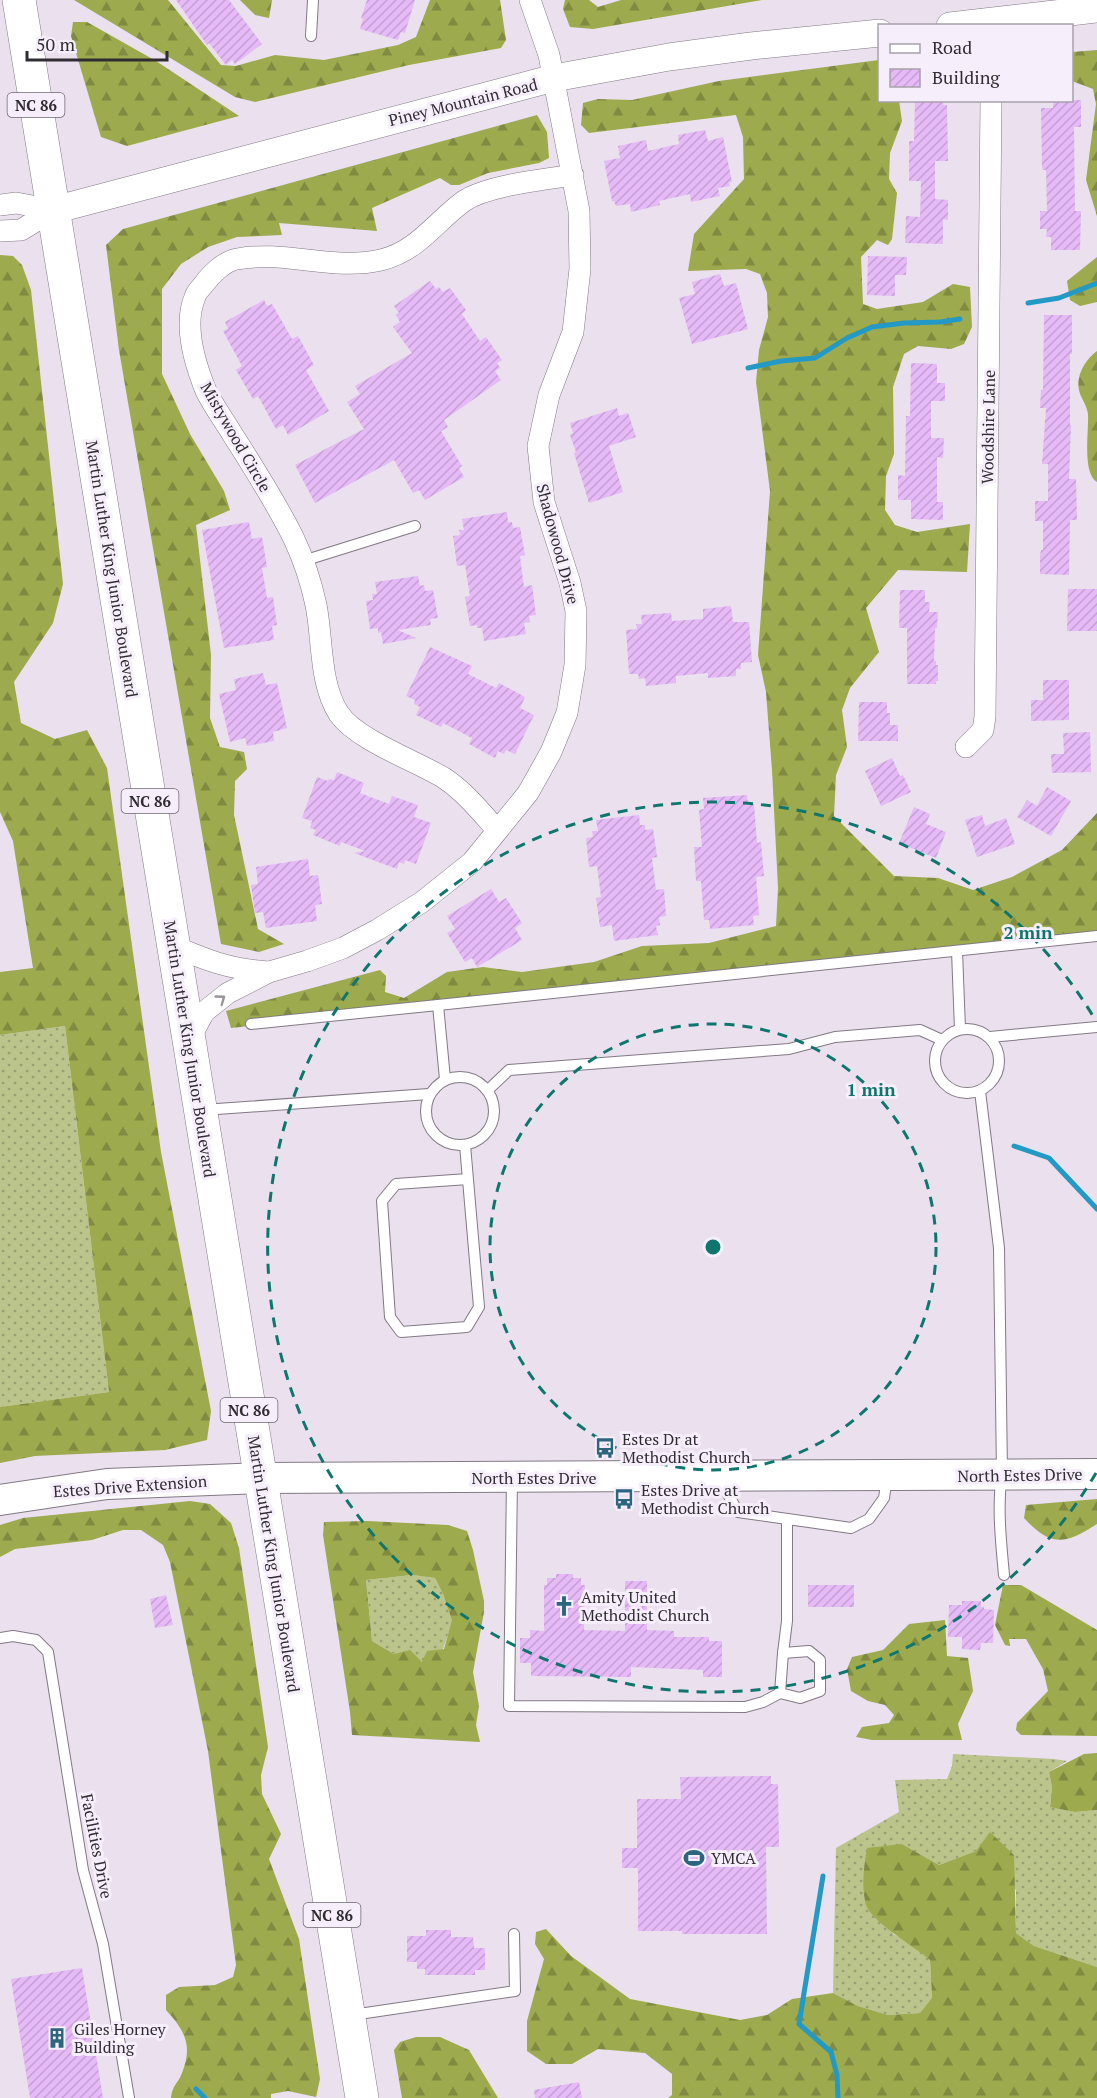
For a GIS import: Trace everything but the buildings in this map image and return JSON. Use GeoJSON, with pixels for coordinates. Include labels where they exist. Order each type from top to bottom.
{"type":"FeatureCollection","features":[{"type":"Feature","properties":{"kind":"main road","name":"Martin Luther King Junior Boulevard"},"geometry":{"type":"LineString","coordinates":[[19,0],[362,2098]]}},
{"type":"Feature","properties":{"kind":"main road","name":"North Estes Drive"},"geometry":{"type":"LineString","coordinates":[[260,1478],[1097,1474]]}},
{"type":"Feature","properties":{"kind":"main road","name":"Estes Drive Extension"},"geometry":{"type":"LineString","coordinates":[[0,1500],[107,1485],[260,1478]]}},
{"type":"Feature","properties":{"kind":"street","name":"Shadowood Drive"},"geometry":{"type":"LineString","coordinates":[[189,1041],[204,1012],[228,993],[269,972],[343,948],[400,917],[472,862],[528,793],[550,752],[567,713],[575,665],[576,611],[570,583],[544,502],[538,446],[549,394],[573,332],[580,252],[579,211],[549,55],[530,0]]}},
{"type":"Feature","properties":{"kind":"street"},"geometry":{"type":"LineString","coordinates":[[992,23],[1097,9]]}},
{"type":"Feature","properties":{"kind":"street","name":"Piney Mountain Road"},"geometry":{"type":"LineString","coordinates":[[54,210],[554,78],[669,57],[878,33]]}},
{"type":"Feature","properties":{"kind":"street","name":"Woodshire Lane"},"geometry":{"type":"LineString","coordinates":[[966,747],[983,730],[985,717],[991,102]]}},
{"type":"Feature","properties":{"kind":"street","name":"Mistywood Circle"},"geometry":{"type":"LineString","coordinates":[[497,830],[462,791],[368,738],[340,716],[329,692],[316,606],[303,561],[271,496],[207,392],[196,361],[190,324],[195,296],[210,275],[234,259],[256,256],[335,263],[382,260],[401,253],[416,243],[464,201],[477,195],[502,188],[573,176]]}},
{"type":"Feature","properties":{"kind":"street"},"geometry":{"type":"LineString","coordinates":[[0,205],[16,203],[54,210]]}},
{"type":"Feature","properties":{"kind":"street"},"geometry":{"type":"LineString","coordinates":[[0,231],[21,230],[54,210]]}},
{"type":"Feature","properties":{"kind":"street","name":"Shadowood Drive"},"geometry":{"type":"LineString","coordinates":[[173,946],[236,969],[269,972]]}},
{"type":"Feature","properties":{"kind":"lane"},"geometry":{"type":"LineString","coordinates":[[311,36],[314,0]]}},
{"type":"Feature","properties":{"kind":"lane"},"geometry":{"type":"LineString","coordinates":[[303,561],[415,525]]}},
{"type":"Feature","properties":{"kind":"lane"},"geometry":{"type":"LineString","coordinates":[[251,1024],[1097,936]]}},
{"type":"Feature","properties":{"kind":"lane"},"geometry":{"type":"LineString","coordinates":[[957,951],[960,1029]]}},
{"type":"Feature","properties":{"kind":"lane"},"geometry":{"type":"LineString","coordinates":[[438,1005],[446,1079]]}},
{"type":"Feature","properties":{"kind":"lane"},"geometry":{"type":"LineString","coordinates":[[990,1036],[1097,1027]]}},
{"type":"Feature","properties":{"kind":"lane"},"geometry":{"type":"LineString","coordinates":[[970,1028],[990,1036],[1000,1055],[1000,1066],[990,1085],[980,1091],[970,1093],[949,1088],[936,1071],[935,1060],[942,1040],[950,1033],[970,1028]]}},
{"type":"Feature","properties":{"kind":"lane"},"geometry":{"type":"LineString","coordinates":[[488,1090],[509,1070],[789,1049],[835,1037],[920,1030],[942,1040]]}},
{"type":"Feature","properties":{"kind":"lane"},"geometry":{"type":"LineString","coordinates":[[457,1076],[469,1077],[488,1090],[493,1101],[492,1124],[476,1141],[465,1145],[454,1145],[443,1141],[428,1126],[425,1115],[429,1094],[436,1085],[446,1079],[457,1076]]}},
{"type":"Feature","properties":{"kind":"lane"},"geometry":{"type":"LineString","coordinates":[[980,1091],[999,1248],[1002,1474],[999,1489],[1004,1575]]}},
{"type":"Feature","properties":{"kind":"lane"},"geometry":{"type":"LineString","coordinates":[[200,1110],[429,1094]]}},
{"type":"Feature","properties":{"kind":"lane"},"geometry":{"type":"LineString","coordinates":[[465,1145],[468,1179],[479,1306],[467,1327],[401,1332],[390,1317],[382,1201],[396,1185],[468,1179]]}},
{"type":"Feature","properties":{"kind":"lane"},"geometry":{"type":"LineString","coordinates":[[719,1477],[738,1512],[851,1528],[869,1519],[884,1498],[888,1476]]}},
{"type":"Feature","properties":{"kind":"lane"},"geometry":{"type":"LineString","coordinates":[[512,1478],[509,1706],[746,1707],[780,1693],[800,1698],[820,1692],[820,1660],[808,1651],[783,1653]]}},
{"type":"Feature","properties":{"kind":"lane"},"geometry":{"type":"LineString","coordinates":[[780,1693],[787,1621],[787,1519]]}},
{"type":"Feature","properties":{"kind":"lane","name":"Facilities Drive"},"geometry":{"type":"LineString","coordinates":[[0,1638],[13,1636],[36,1640],[48,1652],[83,1870],[103,1944],[129,2098]]}},
{"type":"Feature","properties":{"kind":"lane"},"geometry":{"type":"LineString","coordinates":[[349,2015],[515,1991],[514,1934]]}},
{"type":"Feature","properties":{"kind":"green space"},"geometry":{"type":"Polygon","coordinates":[[[74,0],[168,0],[221,65],[236,66],[275,55],[324,60],[398,45],[416,37],[430,0],[500,0],[506,40],[501,48],[409,65],[255,102],[235,97],[74,0]]]}},
{"type":"Feature","properties":{"kind":"green space"},"geometry":{"type":"Polygon","coordinates":[[[240,0],[272,0],[269,18],[255,15],[240,0]]]}},
{"type":"Feature","properties":{"kind":"green space"},"geometry":{"type":"Polygon","coordinates":[[[565,0],[589,0],[598,7],[621,0],[762,0],[593,29],[570,27],[563,9],[565,0]]]}},
{"type":"Feature","properties":{"kind":"green space"},"geometry":{"type":"Polygon","coordinates":[[[73,22],[87,22],[156,61],[239,116],[127,146],[101,137],[71,36],[73,22]]]}},
{"type":"Feature","properties":{"kind":"green space"},"geometry":{"type":"Polygon","coordinates":[[[1097,50],[1097,216],[1086,180],[1096,104],[1093,89],[1073,81],[1073,52],[1097,50]]]}},
{"type":"Feature","properties":{"kind":"green space"},"geometry":{"type":"Polygon","coordinates":[[[878,60],[878,102],[899,102],[902,121],[890,153],[889,179],[897,193],[892,239],[888,245],[877,240],[861,257],[863,304],[877,309],[923,302],[953,284],[970,287],[972,327],[964,344],[951,349],[918,346],[904,354],[893,387],[894,454],[886,476],[885,510],[895,525],[917,532],[970,524],[967,572],[898,570],[866,608],[879,652],[850,688],[842,710],[847,747],[836,775],[834,816],[894,876],[938,878],[973,890],[1012,877],[1062,850],[1097,813],[1097,933],[231,1028],[226,1011],[380,970],[386,976],[385,992],[404,998],[447,972],[483,967],[522,972],[594,962],[642,946],[709,943],[776,926],[778,888],[772,770],[766,692],[758,655],[770,491],[756,382],[759,350],[768,317],[767,293],[760,274],[746,269],[688,271],[694,234],[744,179],[743,137],[736,115],[589,133],[581,125],[583,103],[598,99],[632,100],[719,81],[878,60]]]}},
{"type":"Feature","properties":{"kind":"green space"},"geometry":{"type":"Polygon","coordinates":[[[537,115],[547,132],[549,158],[539,163],[488,173],[459,185],[451,185],[440,178],[372,208],[377,231],[279,223],[282,235],[237,237],[208,247],[181,264],[162,289],[162,374],[190,434],[224,491],[230,510],[196,525],[211,655],[210,718],[220,747],[244,752],[247,769],[235,781],[234,815],[258,929],[284,944],[259,952],[221,944],[119,350],[106,245],[123,229],[537,115]]]}},
{"type":"Feature","properties":{"kind":"green space"},"geometry":{"type":"Polygon","coordinates":[[[0,255],[13,256],[22,265],[31,290],[63,584],[53,623],[14,682],[21,723],[55,739],[87,730],[107,768],[161,1152],[211,1411],[207,1440],[165,1450],[35,1456],[0,1463],[0,1407],[109,1392],[65,1026],[0,1035],[0,972],[33,968],[13,841],[0,812],[0,255]]]}},
{"type":"Feature","properties":{"kind":"green space"},"geometry":{"type":"Polygon","coordinates":[[[1097,257],[1097,302],[1080,306],[1070,300],[1067,281],[1097,257]]]}},
{"type":"Feature","properties":{"kind":"green space"},"geometry":{"type":"Polygon","coordinates":[[[1097,351],[1097,482],[1089,470],[1088,414],[1078,387],[1083,367],[1097,351]]]}},
{"type":"Feature","properties":{"kind":"green space"},"geometry":{"type":"Polygon","coordinates":[[[65,1026],[109,1392],[0,1407],[0,1035],[65,1026]]]}},
{"type":"Feature","properties":{"kind":"green space"},"geometry":{"type":"Polygon","coordinates":[[[1097,1499],[1097,1524],[1067,1539],[1050,1538],[1024,1518],[1026,1505],[1097,1499]]]}},
{"type":"Feature","properties":{"kind":"green space"},"geometry":{"type":"Polygon","coordinates":[[[190,1501],[210,1504],[231,1523],[239,1548],[268,1747],[261,1775],[262,1794],[281,1834],[269,1859],[299,1939],[320,2079],[316,2097],[288,2091],[271,2094],[271,2098],[171,2098],[185,2063],[187,2046],[178,2025],[166,2010],[166,1995],[179,1987],[215,1985],[233,1977],[236,1965],[208,1751],[170,1562],[163,1545],[141,1530],[123,1530],[92,1540],[15,1549],[0,1557],[0,1525],[23,1518],[190,1501]]]}},
{"type":"Feature","properties":{"kind":"green space"},"geometry":{"type":"Polygon","coordinates":[[[368,1521],[448,1525],[467,1531],[484,1601],[473,1672],[479,1706],[476,1725],[480,1742],[352,1735],[323,1535],[324,1522],[368,1521]],[[412,1575],[366,1580],[372,1641],[394,1654],[410,1650],[422,1662],[427,1651],[444,1649],[452,1620],[435,1578],[412,1575]]]}},
{"type":"Feature","properties":{"kind":"green space"},"geometry":{"type":"Polygon","coordinates":[[[412,1575],[435,1578],[453,1620],[443,1649],[423,1662],[394,1654],[372,1641],[366,1580],[412,1575]]]}},
{"type":"Feature","properties":{"kind":"green space"},"geometry":{"type":"Polygon","coordinates":[[[1003,1585],[1021,1585],[1097,1630],[1097,1736],[1021,1735],[1016,1730],[1017,1723],[1048,1691],[1043,1669],[1026,1639],[1009,1639],[1010,1646],[1005,1645],[995,1625],[1003,1585]]]}},
{"type":"Feature","properties":{"kind":"green space"},"geometry":{"type":"Polygon","coordinates":[[[945,1620],[947,1656],[968,1658],[973,1691],[958,1724],[962,1740],[872,1740],[856,1737],[862,1727],[889,1723],[894,1715],[885,1705],[868,1701],[851,1691],[847,1669],[852,1657],[883,1650],[909,1624],[945,1620]]]}},
{"type":"Feature","properties":{"kind":"green space"},"geometry":{"type":"Polygon","coordinates":[[[1097,1753],[1097,1810],[1075,1812],[1050,1807],[1052,1787],[1049,1772],[1084,1754],[1097,1753]]]}},
{"type":"Feature","properties":{"kind":"green space"},"geometry":{"type":"Polygon","coordinates":[[[953,1754],[1067,1761],[1049,1772],[1052,1787],[1050,1806],[1075,1812],[1097,1810],[1097,1967],[1034,1946],[1016,1933],[1016,1890],[976,1851],[939,1865],[902,1844],[893,1934],[913,1945],[930,1960],[932,1999],[920,2013],[888,2015],[858,2006],[833,1993],[836,1848],[899,1812],[895,1780],[947,1779],[952,1766],[953,1754]]]}},
{"type":"Feature","properties":{"kind":"green space"},"geometry":{"type":"Polygon","coordinates":[[[990,1832],[1014,1855],[1016,1933],[1034,1946],[1097,1967],[1097,2098],[668,2098],[672,2095],[672,2074],[645,2053],[598,2049],[572,2064],[546,2064],[527,2051],[527,2021],[544,1959],[535,1944],[536,1932],[546,1929],[571,1956],[630,1999],[740,2020],[767,2015],[792,1999],[833,1993],[858,2006],[888,2015],[920,2013],[932,1998],[930,1960],[876,1919],[866,1905],[863,1883],[867,1848],[902,1844],[939,1865],[976,1851],[990,1832]]]}},
{"type":"Feature","properties":{"kind":"green space"},"geometry":{"type":"Polygon","coordinates":[[[416,2037],[440,2037],[469,2050],[498,2098],[402,2098],[394,2050],[400,2042],[416,2037]]]}},
{"type":"Feature","properties":{"kind":"waterway"},"geometry":{"type":"LineString","coordinates":[[1028,303],[1059,298],[1097,283]]}},
{"type":"Feature","properties":{"kind":"waterway"},"geometry":{"type":"LineString","coordinates":[[748,368],[781,361],[815,358],[847,338],[872,327],[960,319]]}},
{"type":"Feature","properties":{"kind":"waterway"},"geometry":{"type":"LineString","coordinates":[[1014,1146],[1049,1158],[1097,1209]]}},
{"type":"Feature","properties":{"kind":"waterway"},"geometry":{"type":"LineString","coordinates":[[823,1876],[799,2024],[831,2052],[837,2075],[838,2098]]}},
{"type":"Feature","properties":{"kind":"waterway"},"geometry":{"type":"LineString","coordinates":[[196,2089],[205,2098]]}},
{"type":"Feature","properties":{"kind":"place","name":"Estes Dr at Methodist Church"},"geometry":{"type":"Point","coordinates":[605,1448]}},
{"type":"Feature","properties":{"kind":"place","name":"Estes Drive at Methodist Church"},"geometry":{"type":"Point","coordinates":[624,1499]}},
{"type":"Feature","properties":{"kind":"place","name":"Amity United Methodist Church"},"geometry":{"type":"Point","coordinates":[564,1606]}},
{"type":"Feature","properties":{"kind":"place","name":"YMCA"},"geometry":{"type":"Point","coordinates":[694,1858]}},
{"type":"Feature","properties":{"kind":"place","name":"Giles Horney Building"},"geometry":{"type":"Point","coordinates":[57,2038]}}]}
